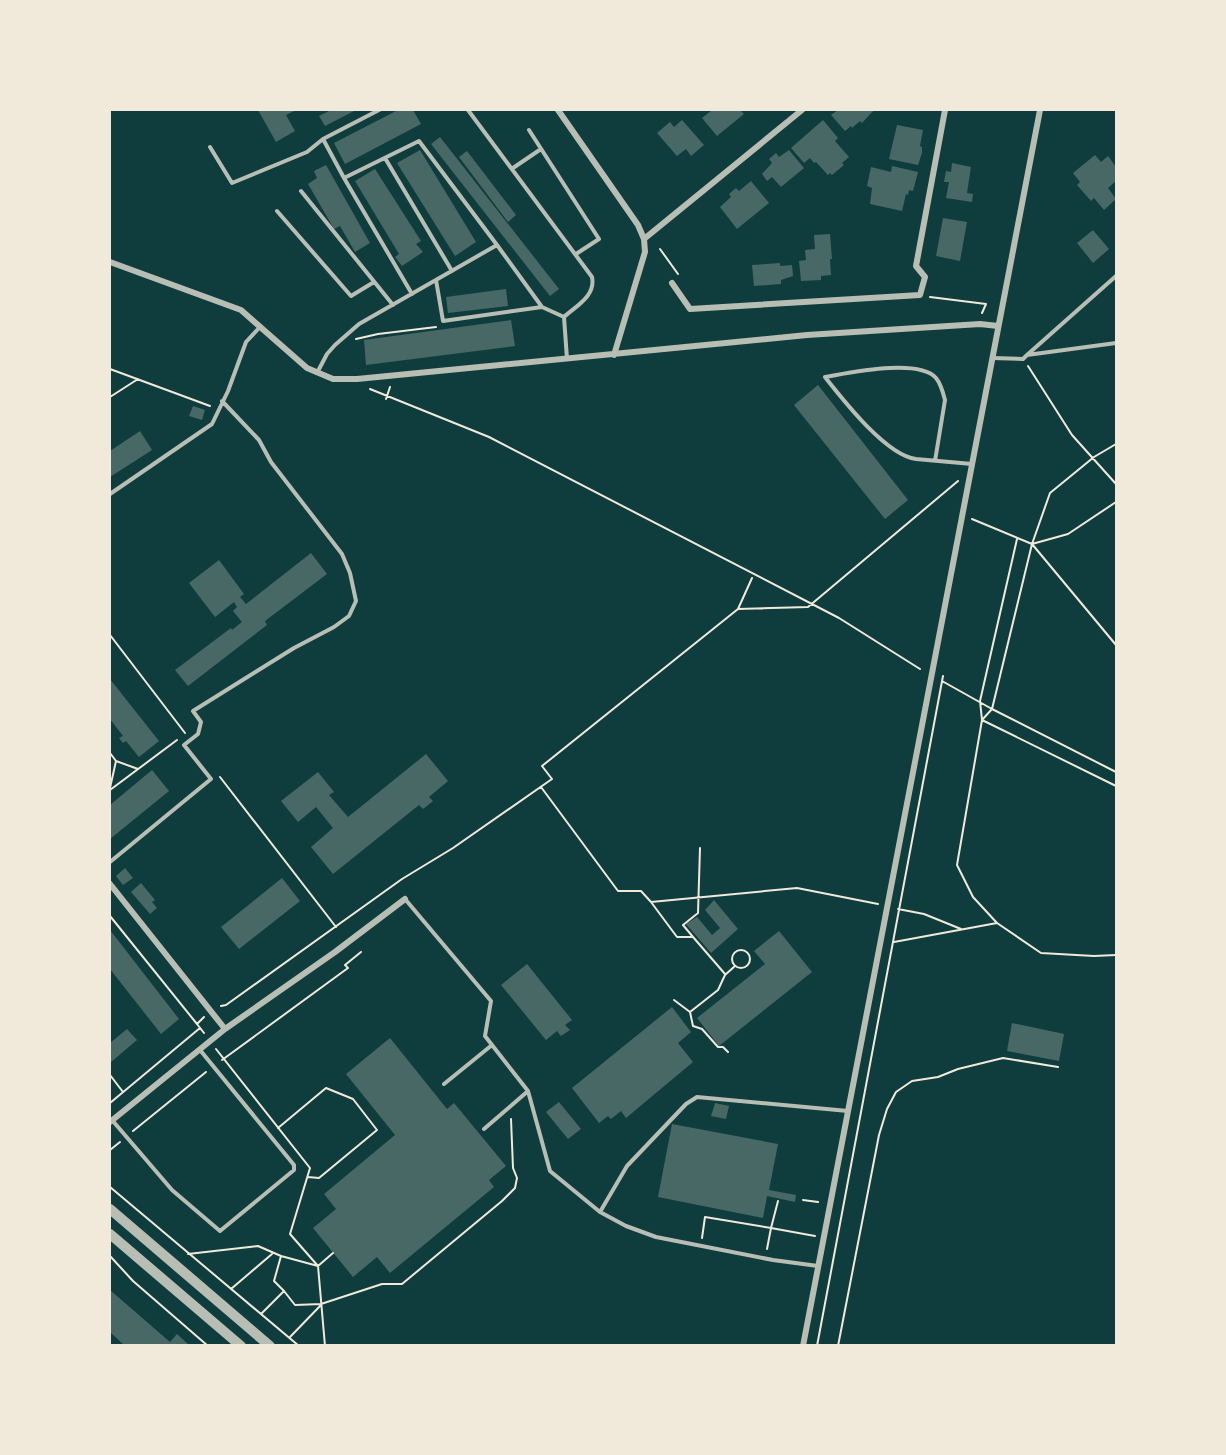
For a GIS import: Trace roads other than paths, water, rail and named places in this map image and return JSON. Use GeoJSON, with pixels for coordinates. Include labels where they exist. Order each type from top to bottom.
{"type":"FeatureCollection","features":[{"type":"Feature","properties":{"kind":"street"},"geometry":{"type":"LineString","coordinates":[[558,110],[638,225],[644,239],[643,260],[614,355]]}},
{"type":"Feature","properties":{"kind":"street"},"geometry":{"type":"LineString","coordinates":[[644,239],[802,110]]}},
{"type":"Feature","properties":{"kind":"street"},"geometry":{"type":"LineString","coordinates":[[672,284],[690,309],[920,296],[925,277],[916,266],[945,110]]}},
{"type":"Feature","properties":{"kind":"street"},"geometry":{"type":"LineString","coordinates":[[803,1346],[1040,110]]}},
{"type":"Feature","properties":{"kind":"street"},"geometry":{"type":"LineString","coordinates":[[110,262],[242,310],[307,368],[333,379],[357,379],[819,334],[980,324],[998,326]]}},
{"type":"Feature","properties":{"kind":"street"},"geometry":{"type":"LineString","coordinates":[[110,884],[225,1029]]}},
{"type":"Feature","properties":{"kind":"street"},"geometry":{"type":"LineString","coordinates":[[111,1121],[225,1029],[335,952],[405,899]]}},
{"type":"Feature","properties":{"kind":"street"},"geometry":{"type":"LineString","coordinates":[[110,1209],[270,1346]]}},
{"type":"Feature","properties":{"kind":"street"},"geometry":{"type":"LineString","coordinates":[[110,1234],[241,1346]]}},
{"type":"Feature","properties":{"kind":"lane"},"geometry":{"type":"LineString","coordinates":[[210,147],[232,183],[307,152],[323,139],[380,110]]}},
{"type":"Feature","properties":{"kind":"lane"},"geometry":{"type":"LineString","coordinates":[[470,110],[592,277],[592,288],[586,298],[564,317]]}},
{"type":"Feature","properties":{"kind":"lane"},"geometry":{"type":"LineString","coordinates":[[529,130],[599,239],[576,255]]}},
{"type":"Feature","properties":{"kind":"lane"},"geometry":{"type":"LineString","coordinates":[[323,139],[412,294]]}},
{"type":"Feature","properties":{"kind":"lane"},"geometry":{"type":"LineString","coordinates":[[344,178],[419,141],[542,307],[564,317]]}},
{"type":"Feature","properties":{"kind":"lane"},"geometry":{"type":"LineString","coordinates":[[513,168],[541,149]]}},
{"type":"Feature","properties":{"kind":"lane"},"geometry":{"type":"LineString","coordinates":[[385,158],[452,271]]}},
{"type":"Feature","properties":{"kind":"lane"},"geometry":{"type":"LineString","coordinates":[[301,191],[393,305]]}},
{"type":"Feature","properties":{"kind":"lane"},"geometry":{"type":"LineString","coordinates":[[277,211],[351,296],[374,282]]}},
{"type":"Feature","properties":{"kind":"lane"},"geometry":{"type":"LineString","coordinates":[[317,373],[327,354],[359,324],[497,245]]}},
{"type":"Feature","properties":{"kind":"lane"},"geometry":{"type":"LineString","coordinates":[[1025,357],[1116,276]]}},
{"type":"Feature","properties":{"kind":"lane"},"geometry":{"type":"LineString","coordinates":[[436,280],[443,321],[542,307]]}},
{"type":"Feature","properties":{"kind":"lane"},"geometry":{"type":"LineString","coordinates":[[564,317],[567,359]]}},
{"type":"Feature","properties":{"kind":"lane"},"geometry":{"type":"LineString","coordinates":[[110,494],[212,424],[246,342],[261,326]]}},
{"type":"Feature","properties":{"kind":"lane"},"geometry":{"type":"LineString","coordinates":[[992,358],[1025,357],[1116,343]]}},
{"type":"Feature","properties":{"kind":"lane"},"geometry":{"type":"LineString","coordinates":[[935,460],[945,400],[943,391],[933,376],[925,371],[906,368],[858,371],[825,377],[858,418],[900,454],[910,458],[972,464]]}},
{"type":"Feature","properties":{"kind":"lane"},"geometry":{"type":"LineString","coordinates":[[110,862],[211,779],[184,745],[198,734],[201,722],[193,711],[294,648],[334,627],[349,616],[356,601],[350,573],[342,554],[271,462],[259,440],[222,400]]}},
{"type":"Feature","properties":{"kind":"lane"},"geometry":{"type":"LineString","coordinates":[[405,899],[491,1001],[485,1036],[528,1090],[550,1171],[600,1212],[646,1234],[818,1267]]}},
{"type":"Feature","properties":{"kind":"lane"},"geometry":{"type":"LineString","coordinates":[[444,1084],[492,1045]]}},
{"type":"Feature","properties":{"kind":"lane"},"geometry":{"type":"LineString","coordinates":[[111,1121],[172,1190],[220,1231],[294,1170],[294,1165],[200,1049]]}},
{"type":"Feature","properties":{"kind":"lane"},"geometry":{"type":"LineString","coordinates":[[484,1129],[528,1090]]}},
{"type":"Feature","properties":{"kind":"lane"},"geometry":{"type":"LineString","coordinates":[[600,1212],[627,1166],[686,1104],[697,1097],[848,1111]]}}]}
